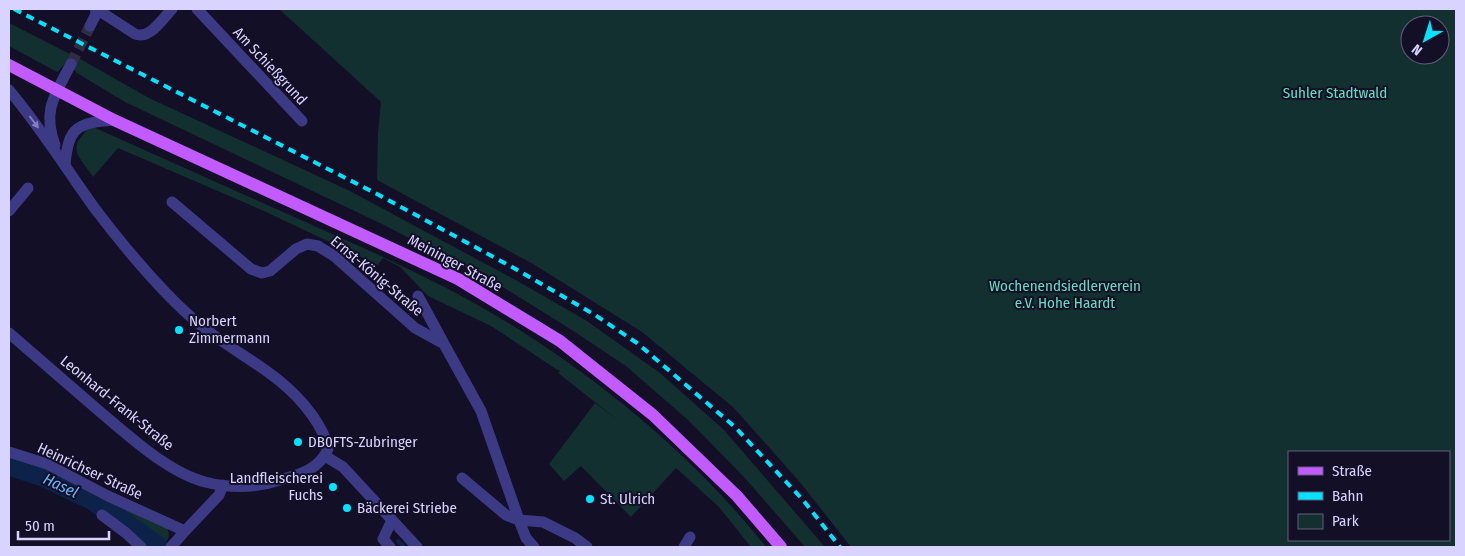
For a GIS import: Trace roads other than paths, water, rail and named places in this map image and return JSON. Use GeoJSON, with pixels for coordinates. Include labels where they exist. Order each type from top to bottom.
{"type":"FeatureCollection","features":[{"type":"Feature","properties":{"kind":"main road","name":"Meininger Straße"},"geometry":{"type":"LineString","coordinates":[[9,65],[114,120],[458,279],[560,341],[654,415],[737,496],[781,547]]}},
{"type":"Feature","properties":{"kind":"street"},"geometry":{"type":"LineString","coordinates":[[90,26],[97,9],[136,34],[143,36],[149,33],[172,9]]}},
{"type":"Feature","properties":{"kind":"street","name":"Am Schießgrund"},"geometry":{"type":"LineString","coordinates":[[197,9],[302,121]]}},
{"type":"Feature","properties":{"kind":"street"},"geometry":{"type":"LineString","coordinates":[[58,154],[49,124],[52,102],[71,64]]}},
{"type":"Feature","properties":{"kind":"street"},"geometry":{"type":"LineString","coordinates":[[9,90],[58,154],[101,216],[166,293],[199,324],[220,340],[254,360],[278,378],[301,400],[326,438],[328,449],[325,456],[343,467],[417,547]]}},
{"type":"Feature","properties":{"kind":"street"},"geometry":{"type":"LineString","coordinates":[[65,165],[67,146],[73,133],[78,128],[91,122],[114,120]]}},
{"type":"Feature","properties":{"kind":"street"},"geometry":{"type":"LineString","coordinates":[[9,211],[13,199],[28,188]]}},
{"type":"Feature","properties":{"kind":"street","name":"Ernst-König-Straße"},"geometry":{"type":"LineString","coordinates":[[172,202],[252,269],[262,273],[270,271],[296,249],[307,244],[318,246],[334,256],[415,328],[444,344]]}},
{"type":"Feature","properties":{"kind":"street","name":"Ernst-König-Straße"},"geometry":{"type":"LineString","coordinates":[[418,296],[481,411],[526,538],[534,547]]}},
{"type":"Feature","properties":{"kind":"street","name":"Leonhard-Frank-Straße"},"geometry":{"type":"LineString","coordinates":[[9,333],[149,452],[203,482],[243,488],[265,485],[310,470],[320,463],[325,456]]}},
{"type":"Feature","properties":{"kind":"street","name":"Heinrichser Straße"},"geometry":{"type":"LineString","coordinates":[[9,452],[46,464],[108,496],[185,531]]}},
{"type":"Feature","properties":{"kind":"street"},"geometry":{"type":"LineString","coordinates":[[462,478],[506,514],[519,520],[544,522],[575,538],[587,547]]}},
{"type":"Feature","properties":{"kind":"street"},"geometry":{"type":"LineString","coordinates":[[171,547],[219,495],[223,485]]}},
{"type":"Feature","properties":{"kind":"street"},"geometry":{"type":"LineString","coordinates":[[102,515],[141,547]]}},
{"type":"Feature","properties":{"kind":"street"},"geometry":{"type":"LineString","coordinates":[[390,547],[382,539],[392,520]]}},
{"type":"Feature","properties":{"kind":"waterway","name":"Hasel"},"geometry":{"type":"LineString","coordinates":[[9,465],[43,476],[93,500],[158,547]]}},
{"type":"Feature","properties":{"kind":"waterway"},"geometry":{"type":"LineString","coordinates":[[398,541],[404,547]]}},
{"type":"Feature","properties":{"kind":"tunnel"},"geometry":{"type":"LineString","coordinates":[[71,64],[90,26]]}},
{"type":"Feature","properties":{"kind":"railway"},"geometry":{"type":"LineString","coordinates":[[14,9],[377,194],[512,267],[595,315],[637,343],[735,427],[803,500],[840,547]]}},
{"type":"Feature","properties":{"kind":"place","name":"Norbert Zimmermann"},"geometry":{"type":"Point","coordinates":[179,330]}},
{"type":"Feature","properties":{"kind":"place","name":"DB0FTS-Zubringer"},"geometry":{"type":"Point","coordinates":[298,442]}},
{"type":"Feature","properties":{"kind":"place","name":"Landfleischerei Fuchs"},"geometry":{"type":"Point","coordinates":[333,487]}},
{"type":"Feature","properties":{"kind":"place","name":"St. Ulrich"},"geometry":{"type":"Point","coordinates":[590,499]}},
{"type":"Feature","properties":{"kind":"place","name":"Bäckerei Striebe"},"geometry":{"type":"Point","coordinates":[347,508]}},
{"type":"Feature","properties":{"kind":"park label","name":"Suhler Stadtwald"},"geometry":{"type":"Point","coordinates":[1335,93]}},
{"type":"Feature","properties":{"kind":"park label","name":"Wochenendsiedlerverein e.V. Hohe Haardt"},"geometry":{"type":"Point","coordinates":[1065,294]}}]}
